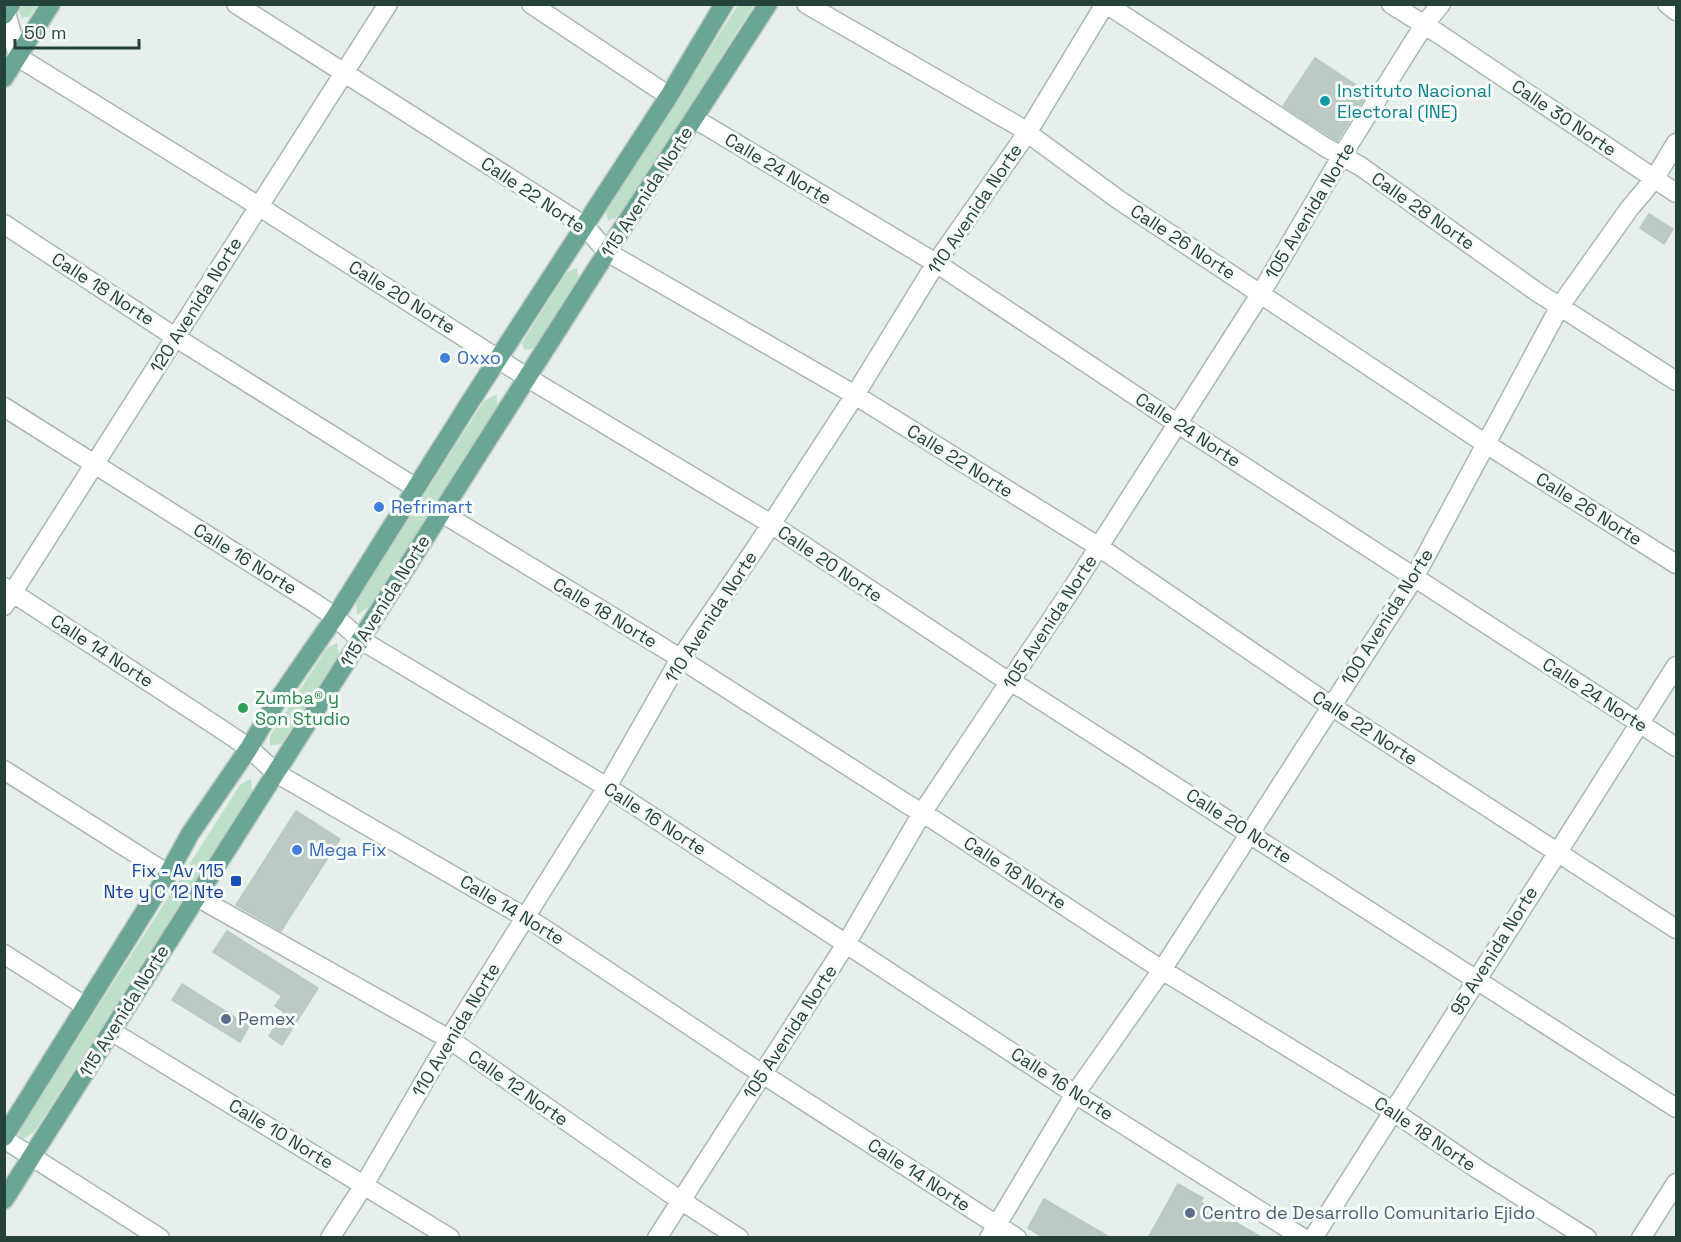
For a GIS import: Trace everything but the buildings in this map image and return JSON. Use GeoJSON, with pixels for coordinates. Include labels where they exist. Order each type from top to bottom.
{"type":"FeatureCollection","features":[{"type":"Feature","properties":{"kind":"main road"},"geometry":{"type":"LineString","coordinates":[[4,78],[51,4]]}},
{"type":"Feature","properties":{"kind":"main road","name":"115 Avenida Norte"},"geometry":{"type":"LineString","coordinates":[[4,1138],[168,874],[190,834],[335,617],[669,96],[724,4]]}},
{"type":"Feature","properties":{"kind":"main road","name":"115 Avenida Norte"},"geometry":{"type":"LineString","coordinates":[[4,1200],[607,252],[768,4]]}},
{"type":"Feature","properties":{"kind":"street","name":"Calle 22 Norte"},"geometry":{"type":"LineString","coordinates":[[236,4],[585,226],[607,252],[855,395],[1099,547],[1331,706],[1677,929]]}},
{"type":"Feature","properties":{"kind":"street","name":"120 Avenida Norte"},"geometry":{"type":"LineString","coordinates":[[7,595],[95,464],[388,4]]}},
{"type":"Feature","properties":{"kind":"street"},"geometry":{"type":"LineString","coordinates":[[531,4],[669,96]]}},
{"type":"Feature","properties":{"kind":"street","name":"Calle 26 Norte"},"geometry":{"type":"LineString","coordinates":[[806,4],[1027,133],[1119,200],[1486,444],[1677,564]]}},
{"type":"Feature","properties":{"kind":"street","name":"110 Avenida Norte"},"geometry":{"type":"LineString","coordinates":[[330,1238],[364,1185],[449,1040],[607,787],[681,659],[855,395],[936,263],[1027,133],[1106,4]]}},
{"type":"Feature","properties":{"kind":"street","name":"Calle 28 Norte"},"geometry":{"type":"LineString","coordinates":[[1106,4],[1341,157],[1360,166],[1560,306],[1677,381]]}},
{"type":"Feature","properties":{"kind":"street","name":"Calle 30 Norte"},"geometry":{"type":"LineString","coordinates":[[1391,4],[1677,194]]}},
{"type":"Feature","properties":{"kind":"street","name":"105 Avenida Norte"},"geometry":{"type":"LineString","coordinates":[[657,1238],[846,944],[922,813],[1011,682],[1178,424],[1261,293],[1341,157],[1424,24],[1441,4]]}},
{"type":"Feature","properties":{"kind":"street"},"geometry":{"type":"LineString","coordinates":[[1667,4],[1677,11]]}},
{"type":"Feature","properties":{"kind":"street"},"geometry":{"type":"LineString","coordinates":[[7,11],[18,57]]}},
{"type":"Feature","properties":{"kind":"street","name":"Calle 20 Norte"},"geometry":{"type":"LineString","coordinates":[[18,57],[528,378],[771,524],[1011,682],[1677,1108]]}},
{"type":"Feature","properties":{"kind":"street","name":"Calle 24 Norte"},"geometry":{"type":"LineString","coordinates":[[695,119],[936,263],[1178,424],[1677,747]]}},
{"type":"Feature","properties":{"kind":"street","name":"100 Avenida Norte"},"geometry":{"type":"LineString","coordinates":[[994,1231],[1075,1094],[1162,970],[1414,578],[1560,306],[1677,143]]}},
{"type":"Feature","properties":{"kind":"street","name":"Calle 18 Norte"},"geometry":{"type":"LineString","coordinates":[[4,225],[175,337],[416,488]]}},
{"type":"Feature","properties":{"kind":"street","name":"Calle 16 Norte"},"geometry":{"type":"LineString","coordinates":[[4,407],[335,617],[361,640],[607,787],[1075,1094],[1303,1238]]}},
{"type":"Feature","properties":{"kind":"street","name":"Calle 18 Norte"},"geometry":{"type":"LineString","coordinates":[[442,513],[681,659],[1162,970],[1394,1112],[1479,1170],[1587,1238]]}},
{"type":"Feature","properties":{"kind":"street","name":"Calle 14 Norte"},"geometry":{"type":"LineString","coordinates":[[7,595],[249,748],[276,772],[540,926],[994,1231],[1017,1238]]}},
{"type":"Feature","properties":{"kind":"street","name":"95 Avenida Norte"},"geometry":{"type":"LineString","coordinates":[[1313,1238],[1677,666]]}},
{"type":"Feature","properties":{"kind":"street"},"geometry":{"type":"LineString","coordinates":[[4,770],[168,874]]}},
{"type":"Feature","properties":{"kind":"street","name":"Calle 12 Norte"},"geometry":{"type":"LineString","coordinates":[[197,897],[449,1040],[739,1238]]}},
{"type":"Feature","properties":{"kind":"street"},"geometry":{"type":"LineString","coordinates":[[4,954],[85,1006]]}},
{"type":"Feature","properties":{"kind":"street","name":"Calle 10 Norte"},"geometry":{"type":"LineString","coordinates":[[111,1031],[450,1238]]}},
{"type":"Feature","properties":{"kind":"street"},"geometry":{"type":"LineString","coordinates":[[4,1138],[160,1238]]}},
{"type":"Feature","properties":{"kind":"street"},"geometry":{"type":"LineString","coordinates":[[1641,1238],[1677,1183]]}},
{"type":"Feature","properties":{"kind":"green space"},"geometry":{"type":"Polygon","coordinates":[[[23,5],[38,5],[29,17],[22,18],[19,11],[23,5]]]}},
{"type":"Feature","properties":{"kind":"green space"},"geometry":{"type":"Polygon","coordinates":[[[738,5],[754,5],[620,216],[608,221],[606,212],[738,5]]]}},
{"type":"Feature","properties":{"kind":"green space"},"geometry":{"type":"Polygon","coordinates":[[[577,268],[579,281],[536,348],[524,350],[522,343],[567,272],[577,268]]]}},
{"type":"Feature","properties":{"kind":"green space"},"geometry":{"type":"Polygon","coordinates":[[[497,394],[497,408],[370,606],[357,615],[356,602],[484,401],[497,394]]]}},
{"type":"Feature","properties":{"kind":"green space"},"geometry":{"type":"Polygon","coordinates":[[[337,643],[339,656],[281,744],[270,746],[270,736],[327,648],[337,643]]]}},
{"type":"Feature","properties":{"kind":"green space"},"geometry":{"type":"Polygon","coordinates":[[[251,779],[252,793],[34,1132],[22,1140],[18,1132],[240,785],[251,779]]]}},
{"type":"Feature","properties":{"kind":"place","name":"Instituto Nacional Electoral (INE)"},"geometry":{"type":"Point","coordinates":[1325,101]}},
{"type":"Feature","properties":{"kind":"place","name":"Oxxo"},"geometry":{"type":"Point","coordinates":[445,358]}},
{"type":"Feature","properties":{"kind":"place","name":"Refrimart"},"geometry":{"type":"Point","coordinates":[379,507]}},
{"type":"Feature","properties":{"kind":"place","name":"Zumba® y Son Studio"},"geometry":{"type":"Point","coordinates":[243,708]}},
{"type":"Feature","properties":{"kind":"place","name":"Mega Fix"},"geometry":{"type":"Point","coordinates":[297,850]}},
{"type":"Feature","properties":{"kind":"place","name":"Fix - Av 115 Nte y C 12 Nte"},"geometry":{"type":"Point","coordinates":[236,881]}},
{"type":"Feature","properties":{"kind":"place","name":"Pemex"},"geometry":{"type":"Point","coordinates":[226,1019]}},
{"type":"Feature","properties":{"kind":"place","name":"Centro de Desarrollo Comunitario Ejido"},"geometry":{"type":"Point","coordinates":[1190,1213]}}]}
